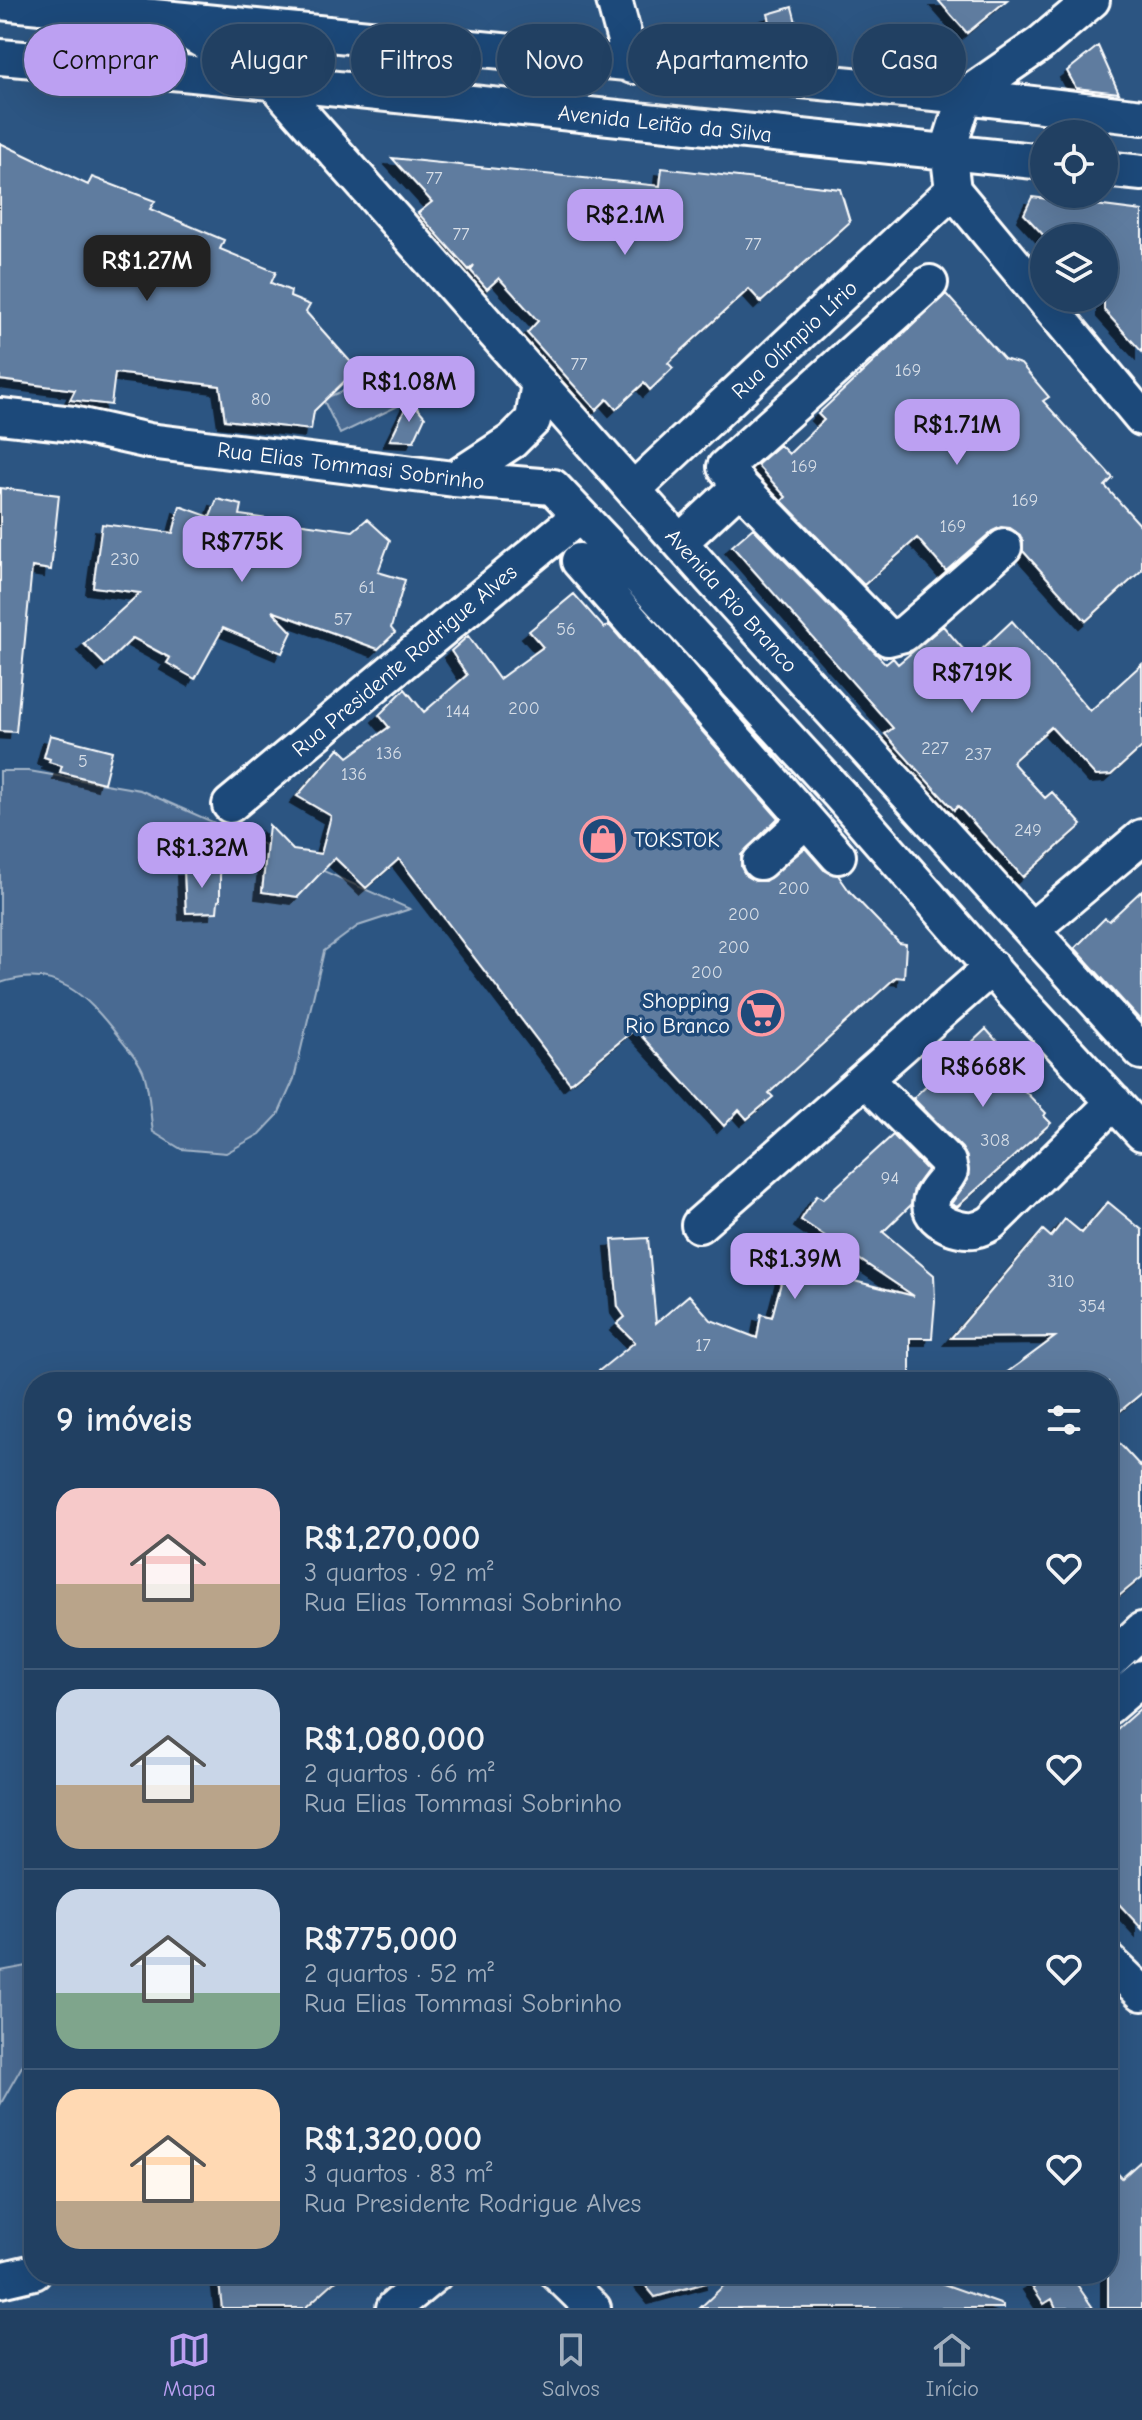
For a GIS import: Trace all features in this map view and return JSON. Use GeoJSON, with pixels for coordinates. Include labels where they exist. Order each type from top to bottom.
{"type":"FeatureCollection","features":[{"type":"Feature","properties":{"kind":"street"},"geometry":{"type":"LineString","coordinates":[[614,0],[628,51]]}},
{"type":"Feature","properties":{"kind":"street"},"geometry":{"type":"LineString","coordinates":[[966,95],[1040,44],[1092,0]]}},
{"type":"Feature","properties":{"kind":"street"},"geometry":{"type":"LineString","coordinates":[[0,2],[166,19],[252,14],[628,65]]}},
{"type":"Feature","properties":{"kind":"street"},"geometry":{"type":"LineString","coordinates":[[166,19],[202,40]]}},
{"type":"Feature","properties":{"kind":"street"},"geometry":{"type":"LineString","coordinates":[[1040,44],[1036,78],[1045,106]]}},
{"type":"Feature","properties":{"kind":"street","name":"Avenida Leitão da Silva"},"geometry":{"type":"LineString","coordinates":[[0,57],[202,76]]}},
{"type":"Feature","properties":{"kind":"street","name":"Avenida Leitão da Silva"},"geometry":{"type":"LineString","coordinates":[[335,90],[351,92]]}},
{"type":"Feature","properties":{"kind":"street"},"geometry":{"type":"LineString","coordinates":[[328,143],[323,133],[324,111],[330,101],[340,94],[351,92]]}},
{"type":"Feature","properties":{"kind":"street","name":"Avenida Rio Branco"},"geometry":{"type":"LineString","coordinates":[[286,96],[711,578],[1142,1052]]}},
{"type":"Feature","properties":{"kind":"street","name":"Avenida Leitão da Silva"},"geometry":{"type":"LineString","coordinates":[[392,96],[1030,160]]}},
{"type":"Feature","properties":{"kind":"street"},"geometry":{"type":"LineString","coordinates":[[1142,117],[965,96],[948,150],[953,190],[1142,418]]}},
{"type":"Feature","properties":{"kind":"street"},"geometry":{"type":"LineString","coordinates":[[1118,170],[1142,173]]}},
{"type":"Feature","properties":{"kind":"street","name":"Rua Olímpio Lírio"},"geometry":{"type":"LineString","coordinates":[[634,489],[953,190]]}},
{"type":"Feature","properties":{"kind":"street"},"geometry":{"type":"LineString","coordinates":[[930,283],[725,467],[888,638],[904,634],[1004,547]]}},
{"type":"Feature","properties":{"kind":"street"},"geometry":{"type":"LineString","coordinates":[[454,479],[512,441],[533,420],[539,383]]}},
{"type":"Feature","properties":{"kind":"street","name":"Rua Elias Tommasi Sobrinho"},"geometry":{"type":"LineString","coordinates":[[0,416],[73,424],[149,441],[454,479],[553,487],[579,516]]}},
{"type":"Feature","properties":{"kind":"street","name":"Rua Elias Tommasi Sobrinho"},"geometry":{"type":"LineString","coordinates":[[0,440],[73,446],[149,441]]}},
{"type":"Feature","properties":{"kind":"street"},"geometry":{"type":"LineString","coordinates":[[681,541],[740,486]]}},
{"type":"Feature","properties":{"kind":"street"},"geometry":{"type":"LineString","coordinates":[[579,516],[840,795],[1142,1133]]}},
{"type":"Feature","properties":{"kind":"street","name":"Rua Presidente Rodrigue Alves"},"geometry":{"type":"LineString","coordinates":[[230,805],[579,516]]}},
{"type":"Feature","properties":{"kind":"street"},"geometry":{"type":"LineString","coordinates":[[579,561],[838,856]]}},
{"type":"Feature","properties":{"kind":"street"},"geometry":{"type":"LineString","coordinates":[[603,589],[627,564]]}},
{"type":"Feature","properties":{"kind":"street"},"geometry":{"type":"LineString","coordinates":[[760,862],[805,821]]}},
{"type":"Feature","properties":{"kind":"street"},"geometry":{"type":"LineString","coordinates":[[1031,930],[1142,837]]}},
{"type":"Feature","properties":{"kind":"street"},"geometry":{"type":"LineString","coordinates":[[699,1225],[992,967]]}},
{"type":"Feature","properties":{"kind":"street"},"geometry":{"type":"LineString","coordinates":[[865,1079],[948,1162],[950,1171],[932,1197],[930,1208],[935,1218],[958,1229],[975,1230],[991,1223],[1114,1102]]}},
{"type":"Feature","properties":{"kind":"street"},"geometry":{"type":"LineString","coordinates":[[1118,1653],[1142,1630]]}},
{"type":"Feature","properties":{"kind":"street"},"geometry":{"type":"LineString","coordinates":[[1118,1698],[1142,1678]]}},
{"type":"Feature","properties":{"kind":"street"},"geometry":{"type":"LineString","coordinates":[[1118,1970],[1142,1993]]}},
{"type":"Feature","properties":{"kind":"street"},"geometry":{"type":"LineString","coordinates":[[0,2280],[24,2274]]}},
{"type":"Feature","properties":{"kind":"street"},"geometry":{"type":"LineString","coordinates":[[394,2308],[423,2284]]}},
{"type":"Feature","properties":{"kind":"street"},"geometry":{"type":"LineString","coordinates":[[568,2284],[593,2308]]}},
{"type":"Feature","properties":{"kind":"shaded area"},"geometry":{"type":"Polygon","coordinates":[[[384,374],[400,405],[340,434],[323,399],[384,374]]]}},
{"type":"Feature","properties":{"kind":"shaded area"},"geometry":{"type":"Polygon","coordinates":[[[0,771],[29,771],[140,790],[410,909],[358,926],[324,951],[294,1079],[278,1115],[260,1134],[226,1153],[181,1149],[153,1132],[148,1090],[141,1066],[106,1021],[81,996],[54,981],[38,978],[0,983],[0,771]]]}},
{"type":"Feature","properties":{"kind":"shaded area"},"geometry":{"type":"Polygon","coordinates":[[[24,1967],[24,2063],[0,2105],[0,1971],[24,1967]]]}},
{"type":"Feature","properties":{"kind":"building"},"geometry":{"type":"Polygon","coordinates":[[[938,0],[1007,0],[967,33],[966,24],[959,24],[938,0]]]}},
{"type":"Feature","properties":{"kind":"building"},"geometry":{"type":"Polygon","coordinates":[[[792,7],[796,24],[771,24],[768,14],[792,7]]]}},
{"type":"Feature","properties":{"kind":"building"},"geometry":{"type":"Polygon","coordinates":[[[1098,46],[1119,93],[1076,88],[1067,71],[1098,46]]]}},
{"type":"Feature","properties":{"kind":"building"},"geometry":{"type":"Polygon","coordinates":[[[0,143],[88,185],[92,177],[155,201],[150,209],[224,240],[220,249],[276,272],[271,283],[291,291],[290,297],[310,305],[306,312],[357,369],[314,411],[311,430],[225,420],[220,386],[115,373],[111,405],[70,400],[75,390],[0,380],[0,143]]]}},
{"type":"Feature","properties":{"kind":"building"},"geometry":{"type":"Polygon","coordinates":[[[392,158],[660,186],[662,168],[840,189],[850,222],[761,302],[749,289],[668,363],[673,368],[650,390],[644,383],[616,409],[607,399],[596,410],[527,333],[538,321],[499,278],[487,289],[471,271],[474,265],[469,270],[418,213],[432,202],[392,158]]]}},
{"type":"Feature","properties":{"kind":"building"},"geometry":{"type":"Polygon","coordinates":[[[1030,201],[1030,208],[1118,208],[1142,211],[1142,352],[1106,312],[1118,312],[1118,224],[1033,224],[1024,214],[1030,201]]]}},
{"type":"Feature","properties":{"kind":"building"},"geometry":{"type":"Polygon","coordinates":[[[946,294],[1004,359],[1021,364],[1049,397],[1043,401],[1113,478],[1105,486],[1142,527],[1142,570],[1086,621],[1023,551],[1020,535],[1010,528],[1001,527],[992,531],[946,571],[917,538],[864,585],[782,501],[786,497],[757,465],[780,445],[789,454],[824,420],[818,414],[946,294]]]}},
{"type":"Feature","properties":{"kind":"building"},"geometry":{"type":"Polygon","coordinates":[[[410,399],[425,417],[414,441],[390,440],[410,399]]]}},
{"type":"Feature","properties":{"kind":"building"},"geometry":{"type":"Polygon","coordinates":[[[0,488],[59,495],[51,570],[32,567],[16,732],[0,731],[0,488]]]}},
{"type":"Feature","properties":{"kind":"building"},"geometry":{"type":"Polygon","coordinates":[[[217,499],[242,505],[240,515],[353,531],[367,519],[390,540],[378,572],[405,580],[391,628],[395,633],[378,649],[272,611],[292,632],[282,653],[223,628],[195,679],[167,663],[170,658],[133,638],[105,665],[84,644],[140,593],[93,587],[102,524],[173,533],[180,506],[210,517],[217,499]]]}},
{"type":"Feature","properties":{"kind":"building"},"geometry":{"type":"Polygon","coordinates":[[[753,528],[886,664],[893,658],[898,664],[943,626],[970,657],[1012,621],[1090,711],[1142,664],[1142,747],[1111,775],[1096,776],[1051,727],[1012,762],[1045,798],[1052,792],[1082,825],[1023,877],[958,806],[954,810],[885,734],[893,728],[732,546],[753,528]]]}},
{"type":"Feature","properties":{"kind":"building","name":"TOKSTOK"},"geometry":{"type":"Polygon","coordinates":[[[574,594],[604,628],[609,625],[778,818],[741,855],[741,867],[746,876],[755,881],[765,881],[805,848],[824,870],[838,875],[850,892],[899,943],[906,944],[904,978],[896,977],[769,1093],[773,1097],[747,1119],[739,1110],[724,1126],[635,1029],[570,1083],[399,859],[366,888],[335,858],[298,897],[262,892],[269,825],[293,850],[321,854],[331,816],[297,796],[339,748],[348,757],[389,727],[379,715],[405,689],[424,712],[467,675],[451,651],[468,636],[499,679],[543,647],[529,631],[574,594]]]}},
{"type":"Feature","properties":{"kind":"building"},"geometry":{"type":"Polygon","coordinates":[[[50,735],[112,751],[104,783],[60,772],[62,766],[44,757],[50,735]]]}},
{"type":"Feature","properties":{"kind":"building"},"geometry":{"type":"Polygon","coordinates":[[[220,868],[217,912],[186,913],[184,869],[220,868]]]}},
{"type":"Feature","properties":{"kind":"building"},"geometry":{"type":"Polygon","coordinates":[[[1142,890],[1142,1022],[1075,948],[1105,918],[1109,921],[1142,890]]]}},
{"type":"Feature","properties":{"kind":"building"},"geometry":{"type":"Polygon","coordinates":[[[986,1029],[1027,1076],[1018,1084],[1046,1113],[1044,1116],[1051,1123],[957,1207],[951,1204],[968,1180],[967,1157],[913,1098],[986,1029]]]}},
{"type":"Feature","properties":{"kind":"building"},"geometry":{"type":"Polygon","coordinates":[[[893,1135],[927,1170],[914,1188],[911,1205],[883,1232],[934,1275],[932,1338],[910,1338],[910,1372],[598,1372],[635,1342],[617,1324],[625,1317],[618,1307],[612,1240],[648,1238],[656,1323],[689,1295],[711,1320],[757,1338],[761,1314],[772,1317],[786,1264],[914,1296],[801,1220],[817,1195],[823,1199],[893,1135]]]}},
{"type":"Feature","properties":{"kind":"building"},"geometry":{"type":"Polygon","coordinates":[[[1108,1202],[1142,1230],[1142,1393],[1118,1413],[1118,1372],[1008,1372],[1055,1337],[951,1338],[1043,1230],[1051,1237],[1065,1219],[1082,1233],[1108,1202]]]}},
{"type":"Feature","properties":{"kind":"building"},"geometry":{"type":"Polygon","coordinates":[[[1118,1442],[1142,1468],[1142,1577],[1118,1597],[1118,1442]]]}},
{"type":"Feature","properties":{"kind":"building"},"geometry":{"type":"Polygon","coordinates":[[[1142,1707],[1142,1929],[1118,1903],[1118,1728],[1142,1707]]]}},
{"type":"Feature","properties":{"kind":"building"},"geometry":{"type":"Polygon","coordinates":[[[1142,2160],[1142,2308],[1108,2308],[1108,2284],[1118,2284],[1118,2174],[1122,2178],[1142,2160]]]}},
{"type":"Feature","properties":{"kind":"building"},"geometry":{"type":"Polygon","coordinates":[[[219,2284],[332,2284],[305,2308],[222,2308],[219,2284]]]}},
{"type":"Feature","properties":{"kind":"building"},"geometry":{"type":"Polygon","coordinates":[[[644,2284],[702,2284],[655,2297],[644,2284]]]}},
{"type":"Feature","properties":{"kind":"building"},"geometry":{"type":"Polygon","coordinates":[[[725,2284],[943,2284],[1003,2305],[1003,2308],[700,2308],[725,2284]]]}},
{"type":"Feature","properties":{"kind":"building"},"geometry":{"type":"Polygon","coordinates":[[[1031,2284],[1077,2284],[1093,2308],[1056,2308],[1052,2299],[1044,2304],[1031,2284]]]}},
{"type":"Feature","properties":{"kind":"place","name":"TOKSTOK"},"geometry":{"type":"Point","coordinates":[603,839]}},
{"type":"Feature","properties":{"kind":"place","name":"Shopping Rio Branco"},"geometry":{"type":"Point","coordinates":[761,1013]}}]}
